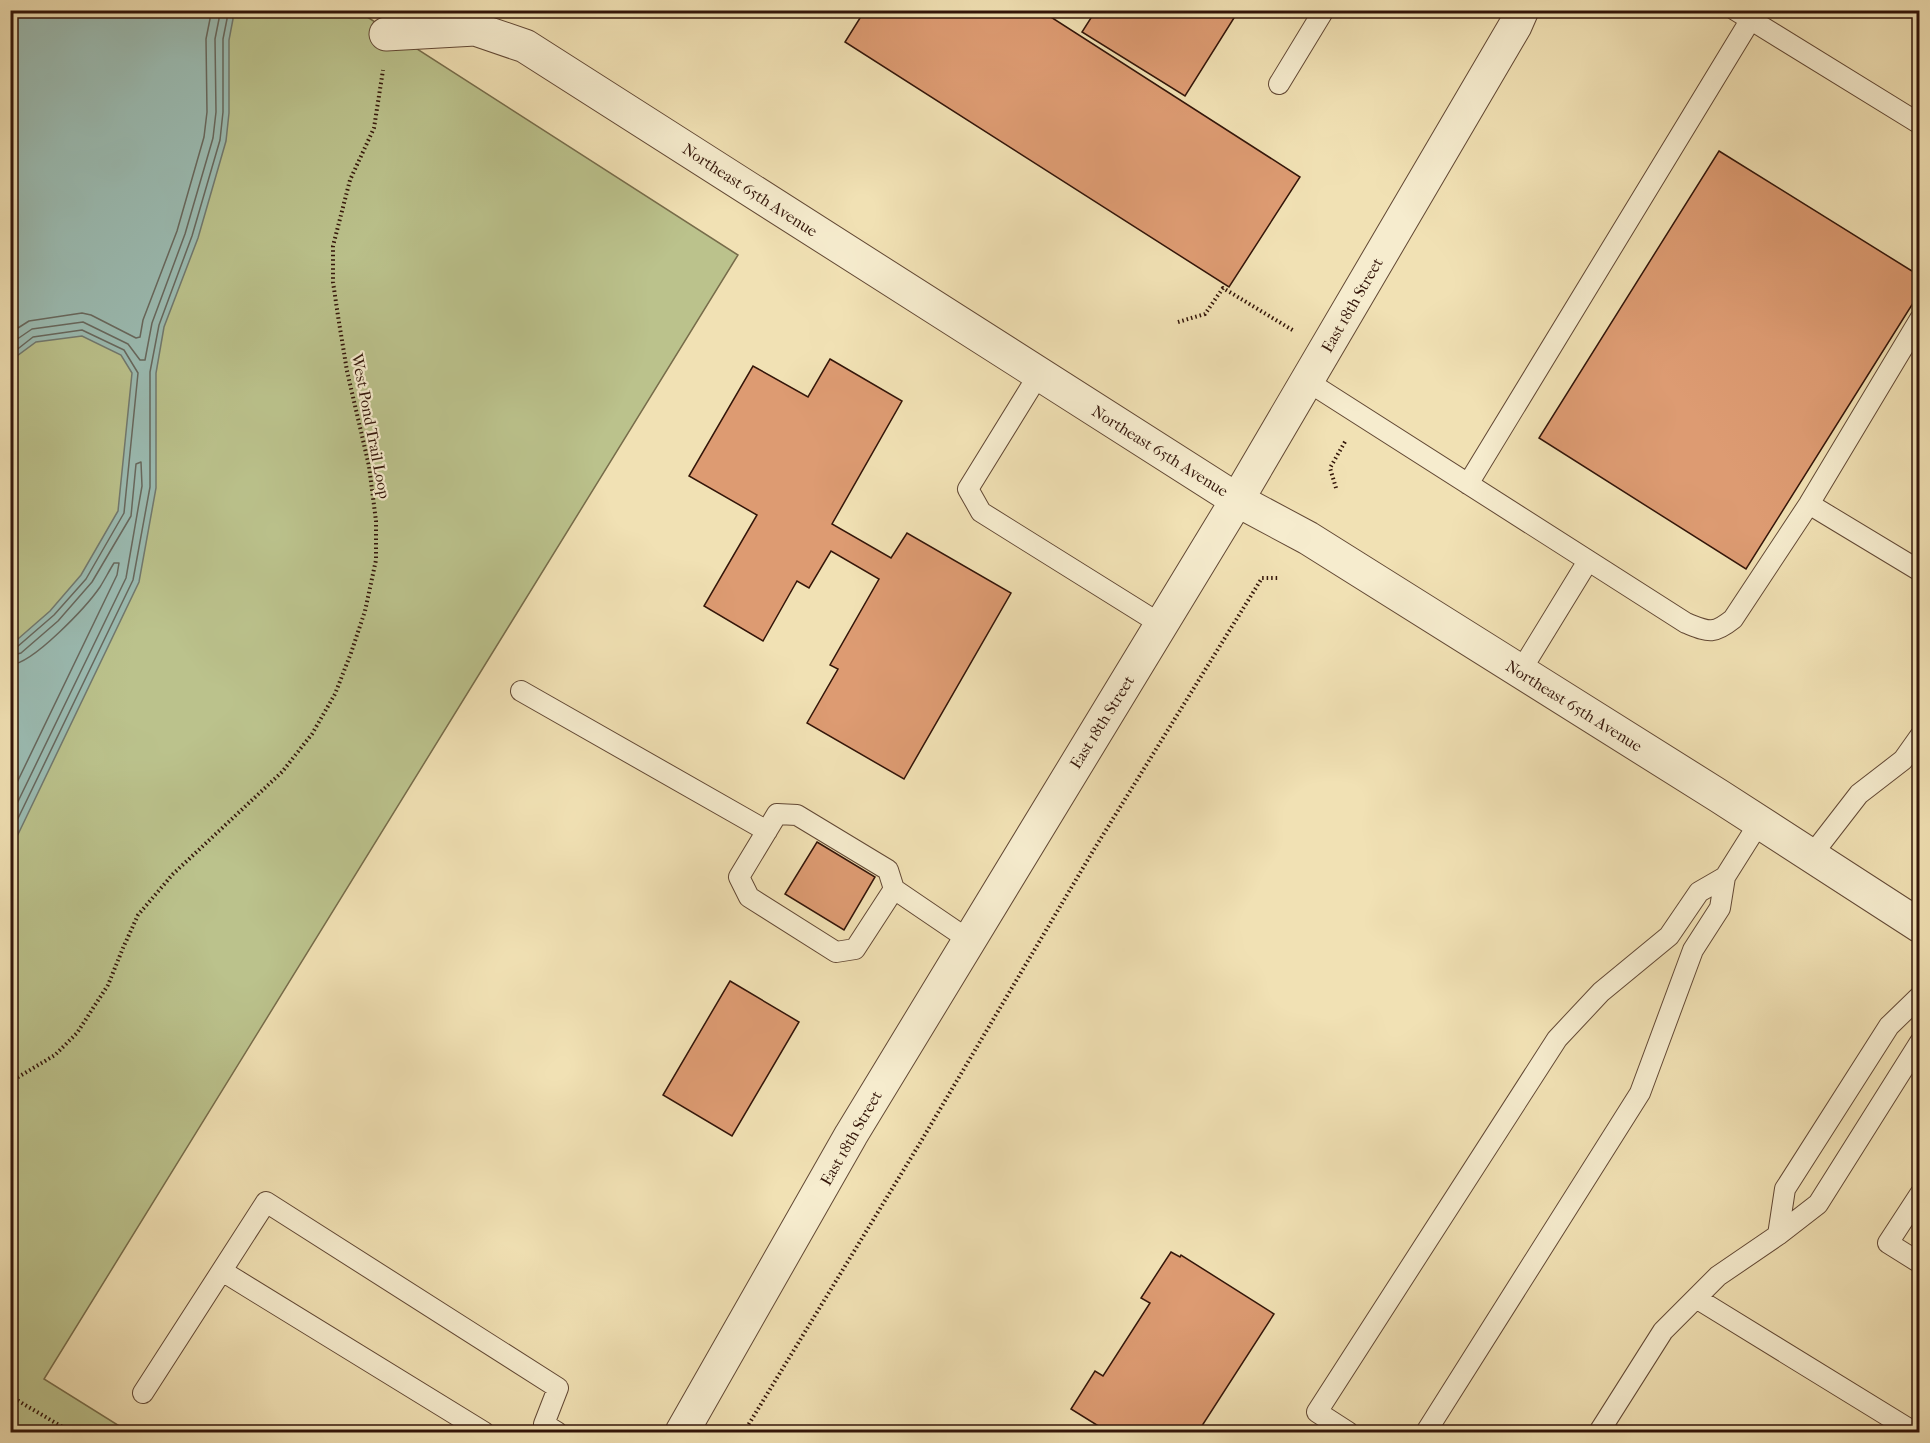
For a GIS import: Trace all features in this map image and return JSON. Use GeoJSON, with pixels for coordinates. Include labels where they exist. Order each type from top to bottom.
{"type":"FeatureCollection","features":[{"type":"Feature","properties":{"kind":"street","name":"East 18th Street"},"geometry":{"type":"LineString","coordinates":[[682,1432],[856,1126],[1237,500],[1515,26],[1522,10]]}},
{"type":"Feature","properties":{"kind":"street","name":"Northeast 65th Avenue"},"geometry":{"type":"LineString","coordinates":[[386,34],[475,28],[525,46],[1237,500],[1308,538],[1920,926]]}},
{"type":"Feature","properties":{"kind":"lane"},"geometry":{"type":"LineString","coordinates":[[1279,84],[1324,10]]}},
{"type":"Feature","properties":{"kind":"lane"},"geometry":{"type":"LineString","coordinates":[[1468,484],[1743,15],[1920,124]]}},
{"type":"Feature","properties":{"kind":"lane"},"geometry":{"type":"LineString","coordinates":[[1307,381],[1686,623],[1707,632],[1719,630],[1733,619],[1809,504],[1920,319]]}},
{"type":"Feature","properties":{"kind":"lane"},"geometry":{"type":"LineString","coordinates":[[1039,374],[968,489],[981,512],[1162,625]]}},
{"type":"Feature","properties":{"kind":"lane"},"geometry":{"type":"LineString","coordinates":[[1809,504],[1920,571]]}},
{"type":"Feature","properties":{"kind":"lane"},"geometry":{"type":"LineString","coordinates":[[1520,672],[1588,561]]}},
{"type":"Feature","properties":{"kind":"lane"},"geometry":{"type":"LineString","coordinates":[[521,691],[767,831]]}},
{"type":"Feature","properties":{"kind":"lane"},"geometry":{"type":"LineString","coordinates":[[1811,856],[1859,794],[1903,760],[1920,736]]}},
{"type":"Feature","properties":{"kind":"lane"},"geometry":{"type":"LineString","coordinates":[[894,889],[855,950],[836,952],[749,897],[739,877],[777,814],[796,815],[888,870],[894,889],[969,940]]}},
{"type":"Feature","properties":{"kind":"lane"},"geometry":{"type":"LineString","coordinates":[[1426,1432],[1641,1093],[1693,950],[1719,908],[1725,877],[1760,823]]}},
{"type":"Feature","properties":{"kind":"lane"},"geometry":{"type":"LineString","coordinates":[[1348,1432],[1317,1412],[1557,1039],[1601,992],[1669,936],[1699,892],[1725,877]]}},
{"type":"Feature","properties":{"kind":"lane"},"geometry":{"type":"LineString","coordinates":[[1778,1235],[1785,1189],[1889,1026],[1920,996]]}},
{"type":"Feature","properties":{"kind":"lane"},"geometry":{"type":"LineString","coordinates":[[1599,1432],[1663,1331],[1718,1276],[1818,1204],[1920,1042]]}},
{"type":"Feature","properties":{"kind":"lane"},"geometry":{"type":"LineString","coordinates":[[1920,1194],[1888,1243],[1920,1263]]}},
{"type":"Feature","properties":{"kind":"lane"},"geometry":{"type":"LineString","coordinates":[[144,1393],[266,1202],[558,1388],[546,1430]]}},
{"type":"Feature","properties":{"kind":"lane"},"geometry":{"type":"LineString","coordinates":[[222,1271],[484,1432]]}},
{"type":"Feature","properties":{"kind":"lane"},"geometry":{"type":"LineString","coordinates":[[1696,1298],[1914,1432]]}},
{"type":"Feature","properties":{"kind":"path","name":"West Pond Trail Loop"},"geometry":{"type":"LineString","coordinates":[[10,1082],[55,1056],[77,1034],[108,985],[138,915],[173,874],[282,772],[312,734],[335,694],[351,653],[365,611],[376,560],[376,521],[369,466],[347,371],[338,316],[333,282],[333,246],[350,180],[374,128],[382,84],[386,34]]}},
{"type":"Feature","properties":{"kind":"path"},"geometry":{"type":"LineString","coordinates":[[1178,322],[1205,314],[1223,288],[1325,350]]}},
{"type":"Feature","properties":{"kind":"path"},"geometry":{"type":"LineString","coordinates":[[1336,488],[1330,468],[1360,415]]}},
{"type":"Feature","properties":{"kind":"path"},"geometry":{"type":"LineString","coordinates":[[744,1432],[920,1143],[1093,851],[1262,578],[1279,578]]}},
{"type":"Feature","properties":{"kind":"path"},"geometry":{"type":"LineString","coordinates":[[10,1396],[71,1432]]}},
{"type":"Feature","properties":{"kind":"green space"},"geometry":{"type":"Polygon","coordinates":[[[10,11],[358,11],[738,255],[44,1379],[129,1432],[11,1432],[10,11]]]}},
{"type":"Feature","properties":{"kind":"water"},"geometry":{"type":"Polygon","coordinates":[[[11,10],[231,10],[233,19],[229,40],[229,113],[226,141],[198,238],[164,327],[156,373],[156,488],[139,582],[11,849],[11,645],[50,611],[81,575],[118,511],[132,373],[121,355],[82,336],[36,342],[17,356],[11,367],[11,10]]]}},
{"type":"Feature","properties":{"kind":"building"},"geometry":{"type":"Polygon","coordinates":[[[865,10],[1040,10],[1300,177],[1229,287],[845,42],[865,10]]]}},
{"type":"Feature","properties":{"kind":"building"},"geometry":{"type":"Polygon","coordinates":[[[1096,10],[1239,10],[1185,96],[1082,32],[1096,10]]]}},
{"type":"Feature","properties":{"kind":"building"},"geometry":{"type":"Polygon","coordinates":[[[1719,151],[1920,276],[1920,292],[1746,569],[1539,438],[1719,151]]]}},
{"type":"Feature","properties":{"kind":"building"},"geometry":{"type":"Polygon","coordinates":[[[830,359],[902,401],[832,524],[891,558],[907,533],[1011,593],[904,779],[807,723],[838,669],[830,665],[879,579],[831,551],[809,588],[797,581],[763,641],[704,606],[757,515],[689,476],[753,366],[808,397],[830,359]]]}},
{"type":"Feature","properties":{"kind":"building"},"geometry":{"type":"Polygon","coordinates":[[[817,842],[875,877],[844,930],[785,894],[817,842]]]}},
{"type":"Feature","properties":{"kind":"building"},"geometry":{"type":"Polygon","coordinates":[[[730,981],[799,1022],[732,1136],[663,1095],[730,981]]]}},
{"type":"Feature","properties":{"kind":"building"},"geometry":{"type":"Polygon","coordinates":[[[1171,1252],[1180,1257],[1181,1255],[1274,1314],[1198,1432],[1108,1432],[1071,1409],[1095,1371],[1103,1376],[1150,1303],[1141,1298],[1171,1252]]]}}]}
